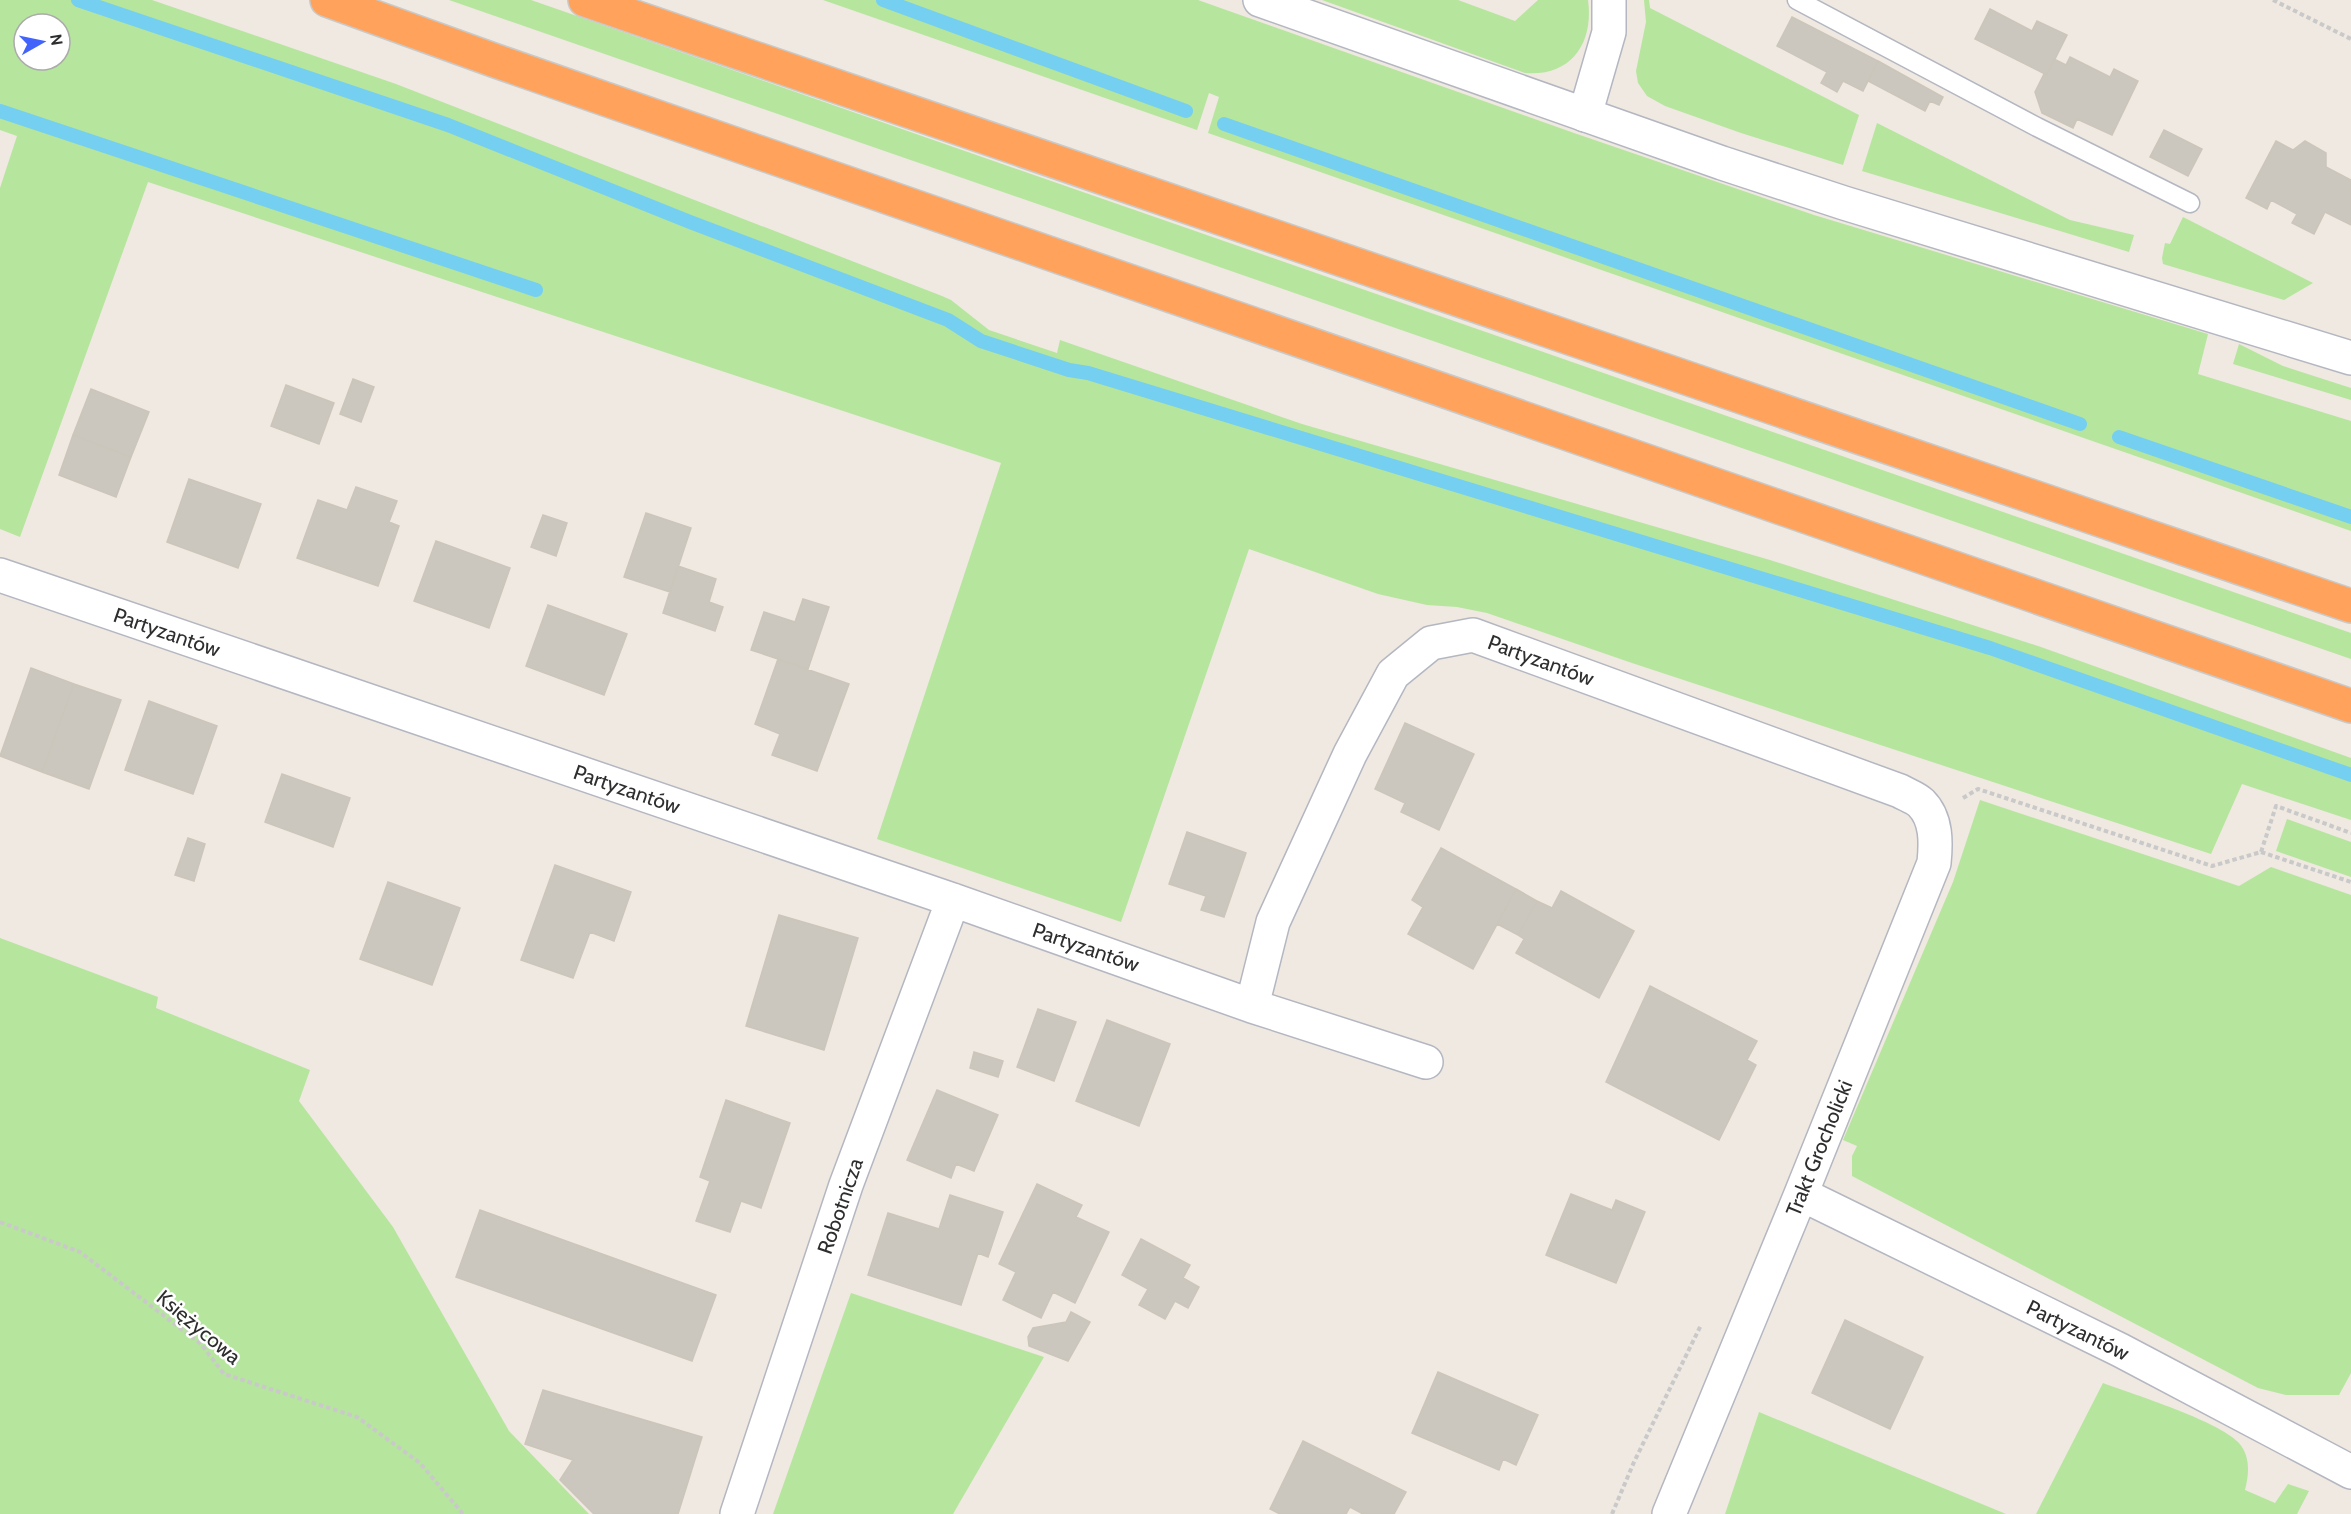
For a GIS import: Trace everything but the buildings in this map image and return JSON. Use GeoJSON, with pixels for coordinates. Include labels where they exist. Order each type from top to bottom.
{"type":"FeatureCollection","features":[{"type":"Feature","properties":{"kind":"highway"},"geometry":{"type":"LineString","coordinates":[[327,0],[518,69],[2351,706]]}},
{"type":"Feature","properties":{"kind":"highway"},"geometry":{"type":"LineString","coordinates":[[585,0],[2351,606]]}},
{"type":"Feature","properties":{"kind":"street"},"geometry":{"type":"LineString","coordinates":[[1260,0],[1585,115],[1844,203],[2351,358]]}},
{"type":"Feature","properties":{"kind":"street"},"geometry":{"type":"LineString","coordinates":[[1585,115],[1609,32],[1609,0]]}},
{"type":"Feature","properties":{"kind":"street","name":"Partyzantów"},"geometry":{"type":"LineString","coordinates":[[0,575],[952,900],[1252,1006],[1426,1062]]}},
{"type":"Feature","properties":{"kind":"street","name":"Partyzantów"},"geometry":{"type":"LineString","coordinates":[[1252,1006],[1273,922],[1350,754],[1392,674],[1431,644],[1473,635],[1900,791],[1921,802],[1931,817]]}},
{"type":"Feature","properties":{"kind":"street","name":"Trakt Grocholicki"},"geometry":{"type":"LineString","coordinates":[[1669,1514],[1934,863],[1936,841],[1931,817]]}},
{"type":"Feature","properties":{"kind":"street","name":"Robotnicza"},"geometry":{"type":"LineString","coordinates":[[737,1514],[846,1185],[952,900]]}},
{"type":"Feature","properties":{"kind":"street","name":"Partyzantów"},"geometry":{"type":"LineString","coordinates":[[1801,1194],[2120,1350],[2351,1472]]}},
{"type":"Feature","properties":{"kind":"lane"},"geometry":{"type":"LineString","coordinates":[[1797,0],[2037,127],[2190,203]]}},
{"type":"Feature","properties":{"kind":"path"},"geometry":{"type":"LineString","coordinates":[[2273,0],[2351,39]]}},
{"type":"Feature","properties":{"kind":"path"},"geometry":{"type":"LineString","coordinates":[[1931,817],[1978,789],[2212,866],[2261,852],[2351,882]]}},
{"type":"Feature","properties":{"kind":"path"},"geometry":{"type":"LineString","coordinates":[[2261,852],[2276,806],[2351,832]]}},
{"type":"Feature","properties":{"kind":"path","name":"Księżycowa"},"geometry":{"type":"LineString","coordinates":[[0,1222],[80,1252],[201,1344],[225,1374],[357,1417],[420,1463],[463,1514]]}},
{"type":"Feature","properties":{"kind":"path"},"geometry":{"type":"LineString","coordinates":[[1612,1514],[1634,1462],[1704,1319]]}},
{"type":"Feature","properties":{"kind":"green space"},"geometry":{"type":"Polygon","coordinates":[[[0,0],[152,0],[396,84],[942,296],[951,300],[989,330],[1057,353],[1060,340],[1302,424],[1770,560],[2041,647],[2351,758],[2351,820],[2242,784],[2211,854],[1487,613],[1457,607],[1427,605],[1378,594],[1249,549],[1121,922],[877,839],[1001,463],[148,182],[20,537],[0,529],[0,188],[17,136],[0,130],[0,0]]]}},
{"type":"Feature","properties":{"kind":"green space"},"geometry":{"type":"Polygon","coordinates":[[[449,0],[531,0],[2351,633],[2351,659],[449,0]]]}},
{"type":"Feature","properties":{"kind":"green space"},"geometry":{"type":"Polygon","coordinates":[[[823,0],[1198,0],[1814,215],[2208,334],[2198,374],[2351,421],[2351,531],[1208,133],[1219,97],[1209,93],[1197,130],[823,0]]]}},
{"type":"Feature","properties":{"kind":"green space"},"geometry":{"type":"Polygon","coordinates":[[[1322,0],[1458,0],[1515,21],[1538,0],[1588,0],[1589,16],[1583,43],[1567,63],[1541,73],[1525,73],[1322,0]]]}},
{"type":"Feature","properties":{"kind":"green space"},"geometry":{"type":"Polygon","coordinates":[[[1644,0],[1649,0],[1650,8],[1859,115],[1843,165],[1741,133],[1665,106],[1647,96],[1638,83],[1636,71],[1646,22],[1644,0]]]}},
{"type":"Feature","properties":{"kind":"green space"},"geometry":{"type":"Polygon","coordinates":[[[1877,123],[2070,220],[2134,235],[2129,252],[1862,171],[1877,123]]]}},
{"type":"Feature","properties":{"kind":"green space"},"geometry":{"type":"Polygon","coordinates":[[[2183,217],[2313,283],[2284,300],[2163,264],[2165,243],[2170,244],[2183,217]]]}},
{"type":"Feature","properties":{"kind":"green space"},"geometry":{"type":"Polygon","coordinates":[[[2239,344],[2283,366],[2351,388],[2351,400],[2233,364],[2239,344]]]}},
{"type":"Feature","properties":{"kind":"green space"},"geometry":{"type":"Polygon","coordinates":[[[1980,800],[2239,886],[2271,867],[2351,895],[2351,1373],[2339,1395],[2286,1395],[2258,1388],[1852,1176],[1852,1156],[1857,1146],[1843,1140],[1953,882],[1980,800]]]}},
{"type":"Feature","properties":{"kind":"green space"},"geometry":{"type":"Polygon","coordinates":[[[2287,819],[2351,842],[2351,877],[2276,851],[2287,819]]]}},
{"type":"Feature","properties":{"kind":"green space"},"geometry":{"type":"Polygon","coordinates":[[[0,938],[158,997],[156,1008],[310,1070],[299,1101],[393,1227],[509,1431],[589,1514],[0,1514],[0,938]]]}},
{"type":"Feature","properties":{"kind":"green space"},"geometry":{"type":"Polygon","coordinates":[[[851,1293],[1044,1357],[953,1514],[773,1514],[851,1293]]]}},
{"type":"Feature","properties":{"kind":"green space"},"geometry":{"type":"Polygon","coordinates":[[[2103,1383],[2194,1417],[2227,1434],[2242,1447],[2247,1459],[2245,1490],[2275,1503],[2288,1484],[2309,1491],[2297,1514],[2036,1514],[2103,1383]]]}},
{"type":"Feature","properties":{"kind":"green space"},"geometry":{"type":"Polygon","coordinates":[[[1759,1412],[2006,1514],[1725,1514],[1759,1412]]]}},
{"type":"Feature","properties":{"kind":"waterway"},"geometry":{"type":"LineString","coordinates":[[78,0],[448,125],[690,222],[948,320],[981,341],[1069,370],[1088,373],[1990,648],[2351,775]]}},
{"type":"Feature","properties":{"kind":"waterway"},"geometry":{"type":"LineString","coordinates":[[883,0],[1186,111]]}},
{"type":"Feature","properties":{"kind":"waterway"},"geometry":{"type":"LineString","coordinates":[[0,111],[536,290]]}},
{"type":"Feature","properties":{"kind":"waterway"},"geometry":{"type":"LineString","coordinates":[[1224,124],[2080,424]]}},
{"type":"Feature","properties":{"kind":"waterway"},"geometry":{"type":"LineString","coordinates":[[2119,437],[2351,517]]}}]}
